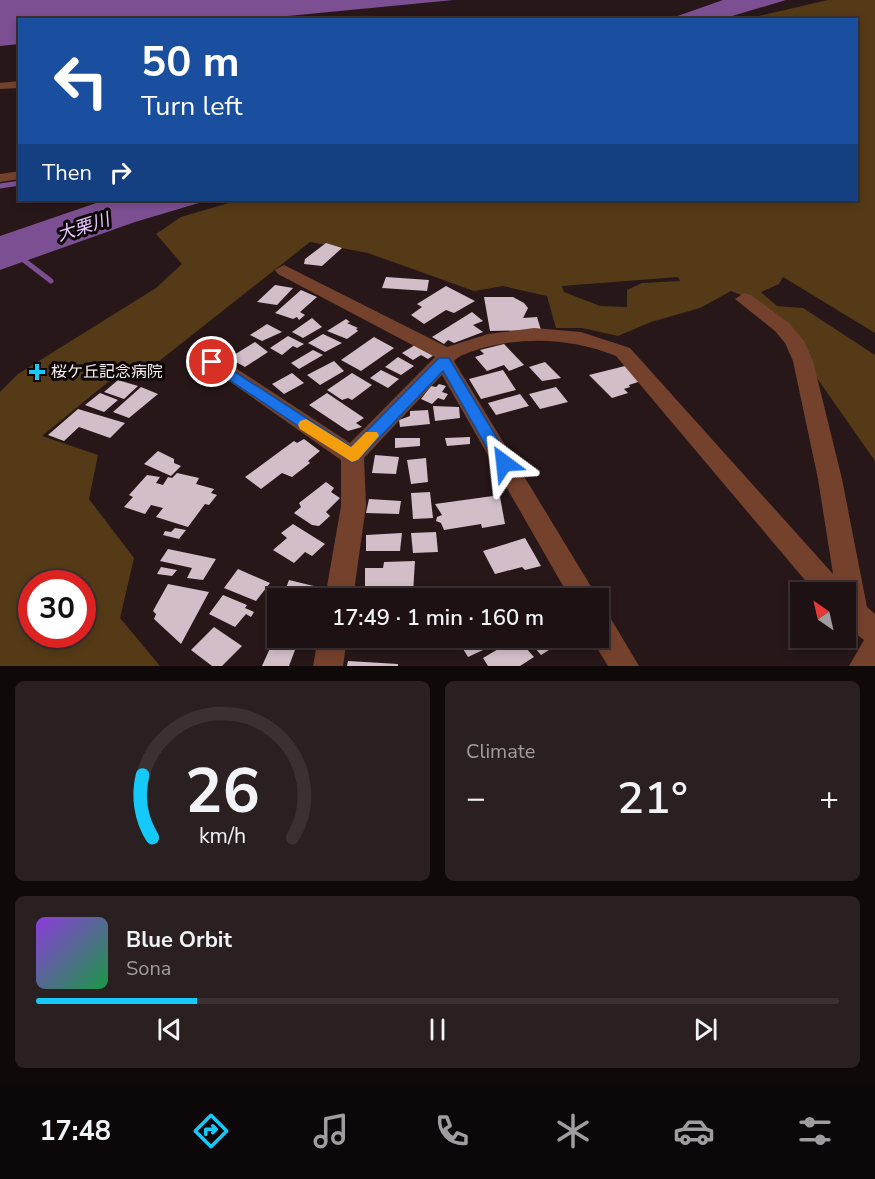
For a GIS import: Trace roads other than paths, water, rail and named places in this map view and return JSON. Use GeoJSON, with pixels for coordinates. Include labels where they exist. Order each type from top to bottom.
{"type":"FeatureCollection","features":[{"type":"Feature","properties":{"kind":"street"},"geometry":{"type":"LineString","coordinates":[[0,86],[18,84]]}},
{"type":"Feature","properties":{"kind":"street"},"geometry":{"type":"LineString","coordinates":[[0,178],[18,175]]}},
{"type":"Feature","properties":{"kind":"street"},"geometry":{"type":"LineString","coordinates":[[284,270],[445,358],[578,588]]}},
{"type":"Feature","properties":{"kind":"street"},"geometry":{"type":"LineString","coordinates":[[744,299],[782,327],[794,341],[803,361],[858,618]]}},
{"type":"Feature","properties":{"kind":"street"},"geometry":{"type":"LineString","coordinates":[[352,456],[445,358],[490,339],[548,335],[583,337],[623,352],[823,582]]}},
{"type":"Feature","properties":{"kind":"street"},"geometry":{"type":"LineString","coordinates":[[212,362],[352,456],[355,465],[352,517],[341,588]]}},
{"type":"Feature","properties":{"kind":"street"},"geometry":{"type":"LineString","coordinates":[[609,641],[624,666]]}},
{"type":"Feature","properties":{"kind":"street"},"geometry":{"type":"LineString","coordinates":[[328,666],[331,648]]}},
{"type":"Feature","properties":{"kind":"street"},"geometry":{"type":"LineString","coordinates":[[864,666],[875,649]]}},
{"type":"Feature","properties":{"kind":"water"},"geometry":{"type":"Polygon","coordinates":[[[0,0],[454,0],[268,18],[18,18],[18,44],[0,46],[0,0]]]}},
{"type":"Feature","properties":{"kind":"water"},"geometry":{"type":"Polygon","coordinates":[[[723,0],[786,0],[725,18],[672,18],[723,0]]]}},
{"type":"Feature","properties":{"kind":"water","name":"大栗川"},"geometry":{"type":"Polygon","coordinates":[[[102,201],[206,201],[135,222],[0,270],[0,236],[102,201]]]}},
{"type":"Feature","properties":{"kind":"waterway"},"geometry":{"type":"LineString","coordinates":[[0,186],[18,183]]}},
{"type":"Feature","properties":{"kind":"waterway"},"geometry":{"type":"LineString","coordinates":[[21,258],[51,281]]}},
{"type":"Feature","properties":{"kind":"place","name":"桜ケ丘記念病院"},"geometry":{"type":"Point","coordinates":[37,372]}}]}
